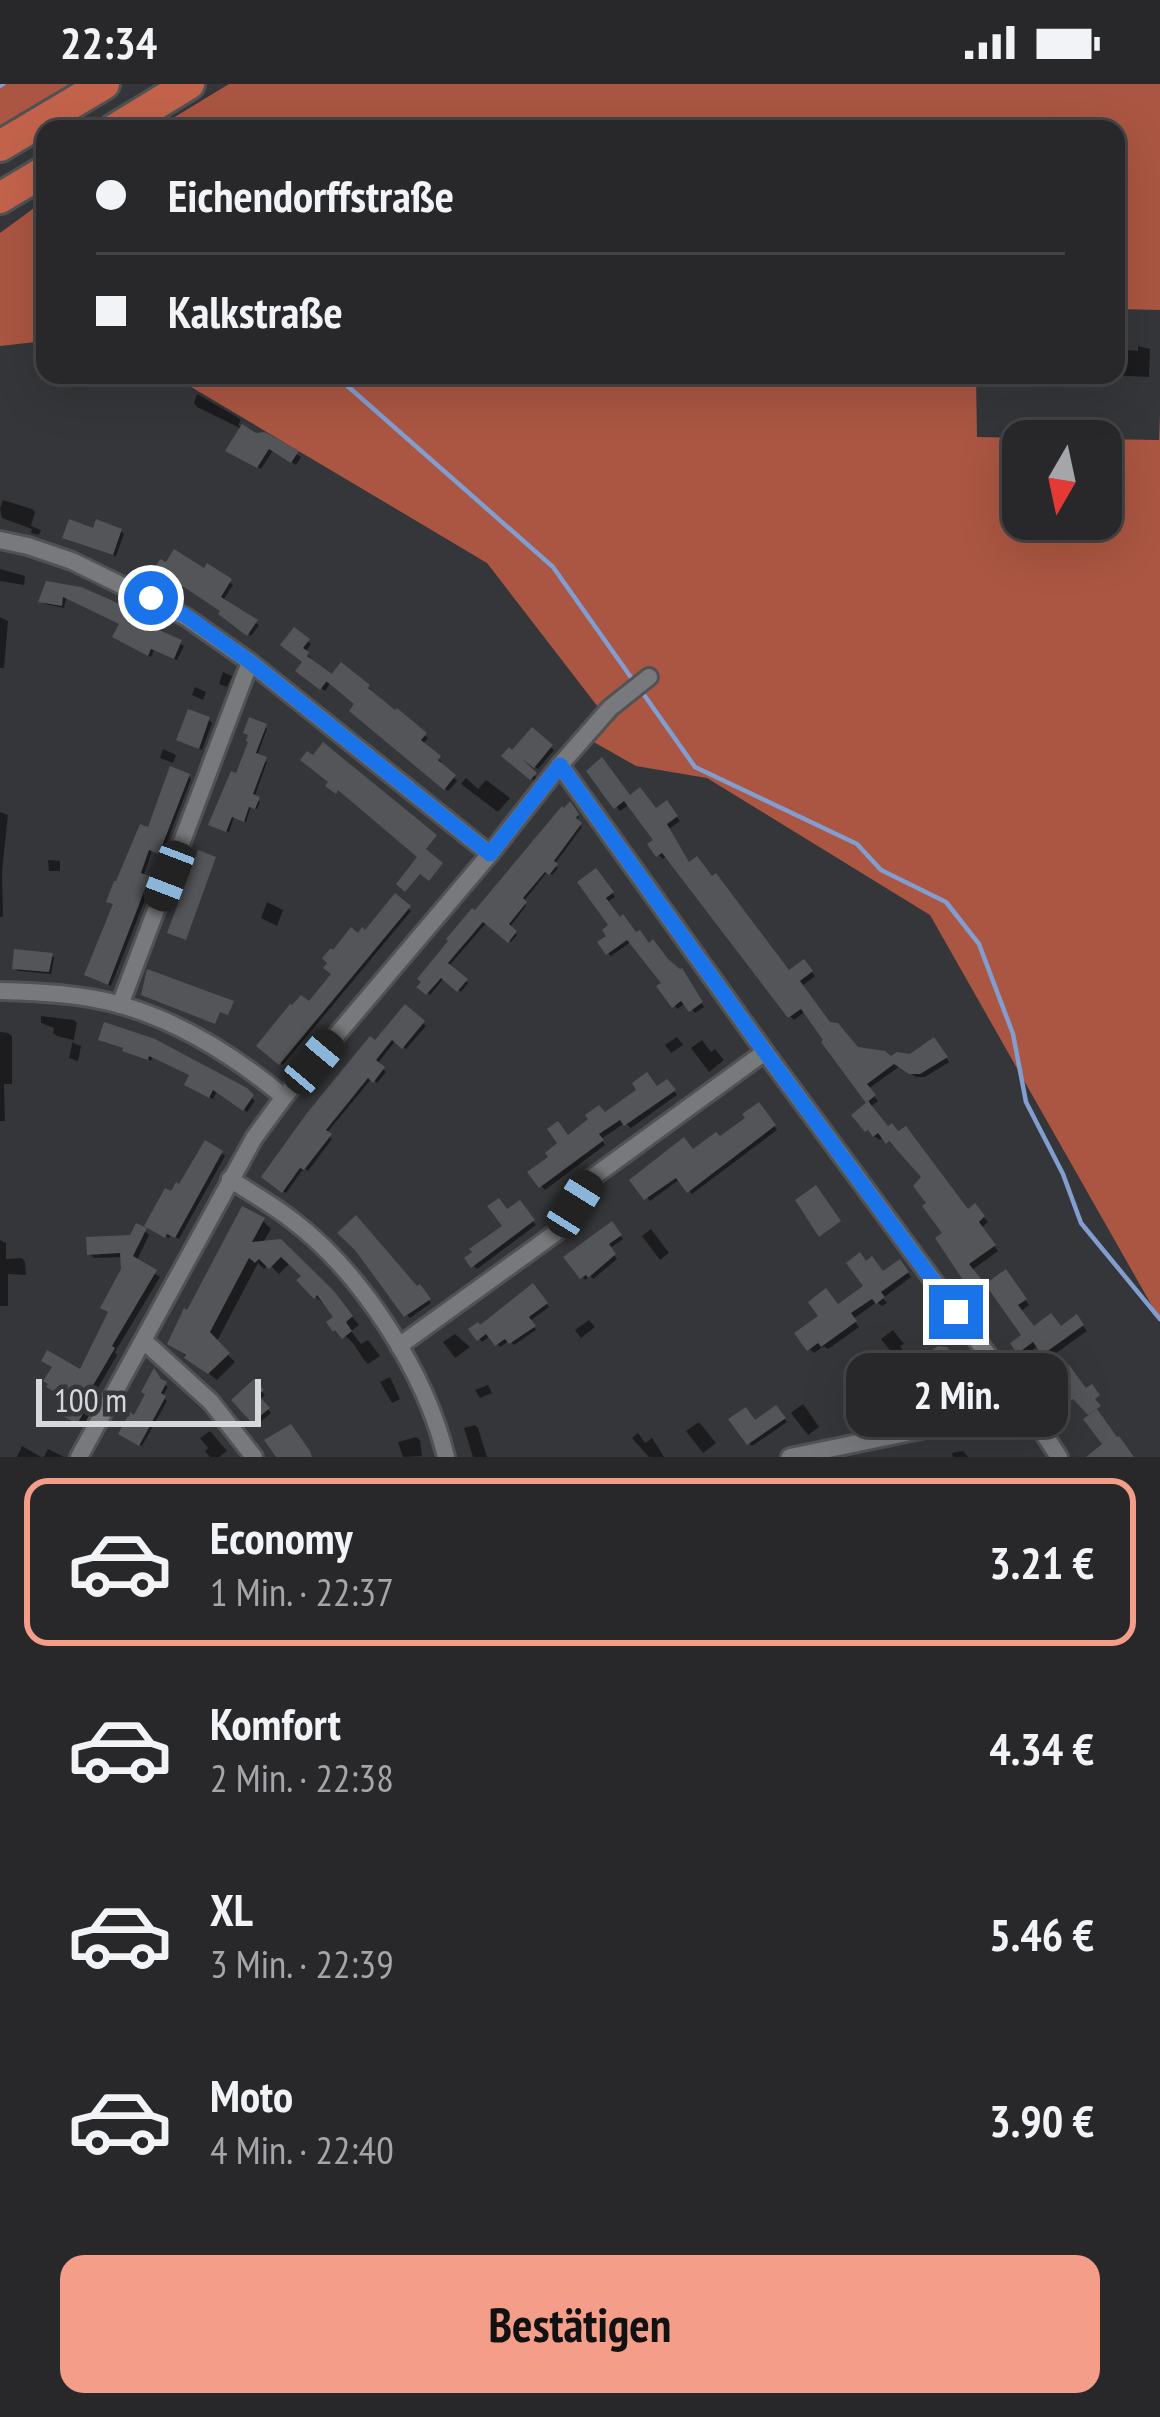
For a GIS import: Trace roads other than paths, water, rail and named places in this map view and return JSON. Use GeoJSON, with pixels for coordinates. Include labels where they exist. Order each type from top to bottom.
{"type":"FeatureCollection","features":[{"type":"Feature","properties":{"kind":"highway"},"geometry":{"type":"LineString","coordinates":[[44,120],[104,84]]}},
{"type":"Feature","properties":{"kind":"highway"},"geometry":{"type":"LineString","coordinates":[[130,120],[189,84]]}},
{"type":"Feature","properties":{"kind":"highway"},"geometry":{"type":"LineString","coordinates":[[0,146],[36,125]]}},
{"type":"Feature","properties":{"kind":"highway"},"geometry":{"type":"LineString","coordinates":[[0,198],[36,176]]}},
{"type":"Feature","properties":{"kind":"street"},"geometry":{"type":"LineString","coordinates":[[0,540],[116,580],[186,616],[490,854]]}},
{"type":"Feature","properties":{"kind":"street"},"geometry":{"type":"LineString","coordinates":[[120,1005],[250,662]]}},
{"type":"Feature","properties":{"kind":"street"},"geometry":{"type":"LineString","coordinates":[[79,1457],[230,1180],[284,1097],[560,765],[610,708],[650,677]]}},
{"type":"Feature","properties":{"kind":"street"},"geometry":{"type":"LineString","coordinates":[[560,765],[1059,1457]]}},
{"type":"Feature","properties":{"kind":"street"},"geometry":{"type":"LineString","coordinates":[[0,991],[120,1005],[162,1020],[254,1072],[284,1097]]}},
{"type":"Feature","properties":{"kind":"street"},"geometry":{"type":"LineString","coordinates":[[400,1346],[557,1232],[593,1177],[765,1052]]}},
{"type":"Feature","properties":{"kind":"street"},"geometry":{"type":"LineString","coordinates":[[230,1180],[292,1220],[351,1277],[400,1346],[423,1390],[446,1457]]}},
{"type":"Feature","properties":{"kind":"street"},"geometry":{"type":"LineString","coordinates":[[144,1341],[211,1402],[254,1457]]}},
{"type":"Feature","properties":{"kind":"street"},"geometry":{"type":"LineString","coordinates":[[790,1457],[1027,1408]]}},
{"type":"Feature","properties":{"kind":"waterway"},"geometry":{"type":"LineString","coordinates":[[345,384],[553,567],[635,683]]}},
{"type":"Feature","properties":{"kind":"waterway"},"geometry":{"type":"LineString","coordinates":[[642,692],[695,767],[857,844],[881,870],[946,902],[979,944],[1013,1034],[1026,1102],[1063,1174],[1081,1223],[1160,1319]]}}]}
